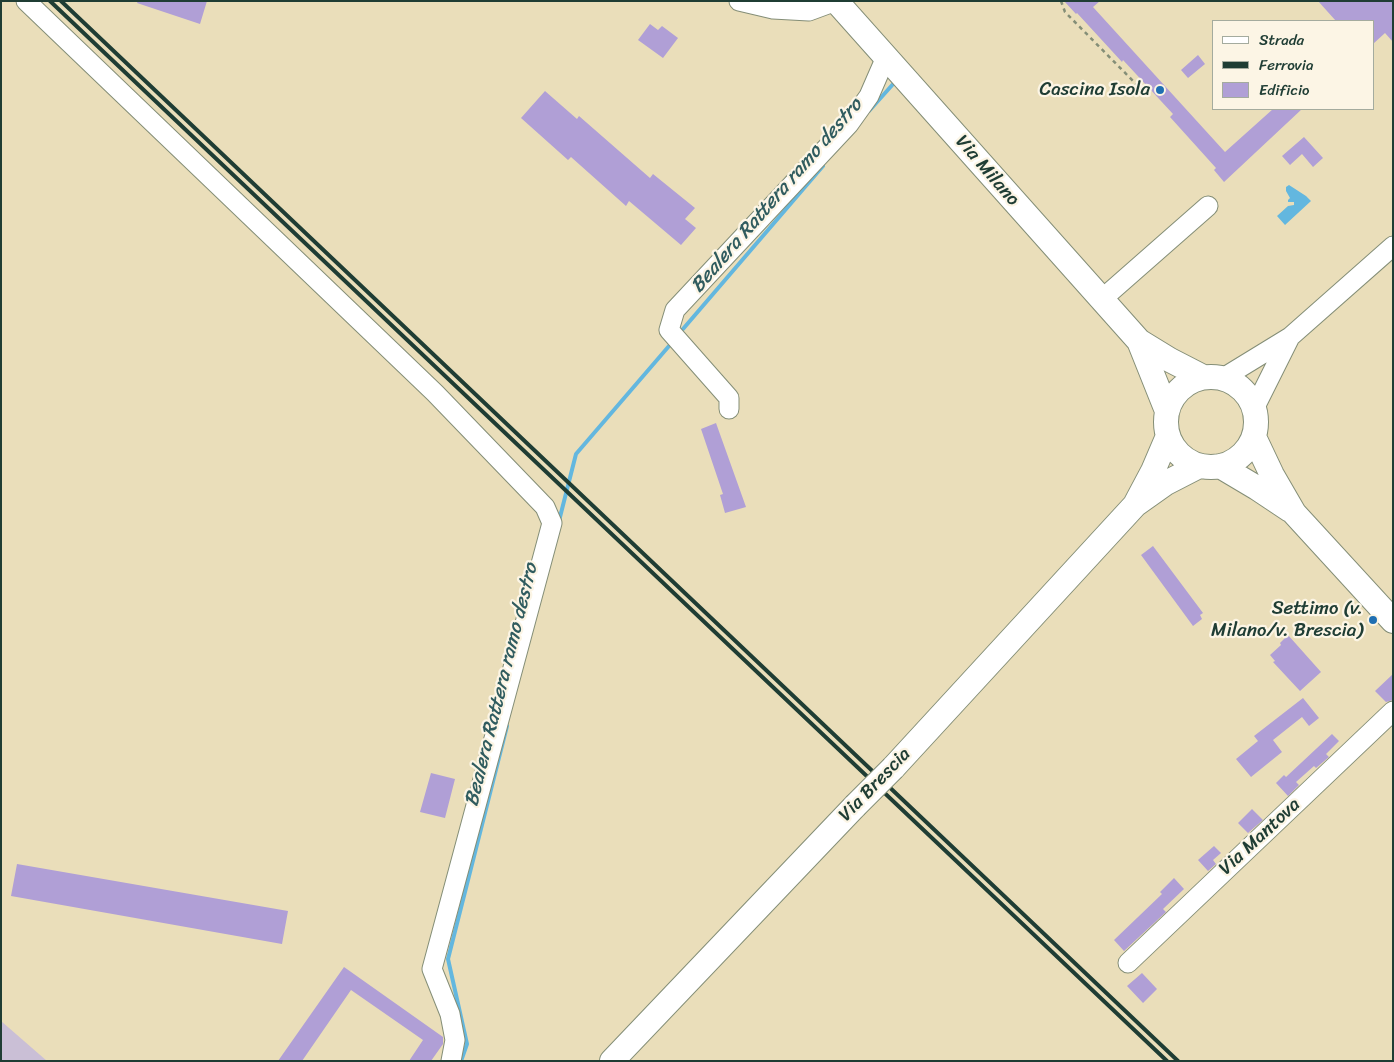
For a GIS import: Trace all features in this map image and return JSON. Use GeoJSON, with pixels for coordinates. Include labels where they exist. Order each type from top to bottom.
{"type":"FeatureCollection","features":[{"type":"Feature","properties":{"kind":"main road","name":"Via Milano"},"geometry":{"type":"LineString","coordinates":[[836,1],[1100,300],[1139,341],[1170,360],[1213,378]]}},
{"type":"Feature","properties":{"kind":"main road","name":"Via Milano"},"geometry":{"type":"LineString","coordinates":[[1139,341],[1167,410]]}},
{"type":"Feature","properties":{"kind":"main road"},"geometry":{"type":"LineString","coordinates":[[1135,505],[1166,484],[1209,466],[1231,463],[1249,447],[1254,436],[1256,423],[1254,409],[1248,395],[1237,385],[1213,378],[1191,381],[1180,389],[1172,399],[1167,410],[1166,423],[1168,436],[1175,449],[1186,459],[1209,466],[1257,488],[1294,513]]}},
{"type":"Feature","properties":{"kind":"main road"},"geometry":{"type":"LineString","coordinates":[[1135,505],[1168,436]]}},
{"type":"Feature","properties":{"kind":"main road"},"geometry":{"type":"LineString","coordinates":[[1254,436],[1272,475],[1294,513],[1393,621]]}},
{"type":"Feature","properties":{"kind":"main road","name":"Via Brescia"},"geometry":{"type":"LineString","coordinates":[[612,1061],[854,806],[893,768],[1135,505]]}},
{"type":"Feature","properties":{"kind":"street"},"geometry":{"type":"LineString","coordinates":[[26,1],[435,393],[545,507],[552,523],[432,969],[450,1014],[455,1040],[451,1061]]}},
{"type":"Feature","properties":{"kind":"street"},"geometry":{"type":"LineString","coordinates":[[739,1],[774,9],[809,10],[836,1]]}},
{"type":"Feature","properties":{"kind":"street"},"geometry":{"type":"LineString","coordinates":[[729,409],[729,398],[669,330],[675,310],[849,124],[869,96],[886,57]]}},
{"type":"Feature","properties":{"kind":"street"},"geometry":{"type":"LineString","coordinates":[[1100,300],[1208,206]]}},
{"type":"Feature","properties":{"kind":"street"},"geometry":{"type":"LineString","coordinates":[[1213,378],[1290,337],[1393,246]]}},
{"type":"Feature","properties":{"kind":"street"},"geometry":{"type":"LineString","coordinates":[[1254,409],[1290,337]]}},
{"type":"Feature","properties":{"kind":"street","name":"Via Mantova"},"geometry":{"type":"LineString","coordinates":[[1128,963],[1393,711]]}},
{"type":"Feature","properties":{"kind":"path"},"geometry":{"type":"LineString","coordinates":[[1061,1],[1065,12],[1142,90]]}},
{"type":"Feature","properties":{"kind":"shaded area"},"geometry":{"type":"Polygon","coordinates":[[[1,1021],[47,1061],[1,1061],[1,1021]]]}},
{"type":"Feature","properties":{"kind":"water"},"geometry":{"type":"Polygon","coordinates":[[[1289,185],[1311,201],[1285,225],[1277,216],[1288,206],[1294,205],[1294,202],[1288,202],[1290,198],[1286,187],[1289,185]]]}},
{"type":"Feature","properties":{"kind":"building"},"geometry":{"type":"Polygon","coordinates":[[[138,1],[207,1],[200,24],[137,3],[138,1]]]}},
{"type":"Feature","properties":{"kind":"building","name":"Cascina Isola"},"geometry":{"type":"Polygon","coordinates":[[[1064,1],[1100,1],[1093,7],[1225,152],[1272,110],[1301,110],[1224,182],[1214,170],[1216,168],[1170,117],[1173,114],[1123,60],[1122,62],[1064,1]]]}},
{"type":"Feature","properties":{"kind":"building"},"geometry":{"type":"Polygon","coordinates":[[[1318,1],[1393,1],[1393,42],[1385,33],[1374,43],[1374,20],[1335,20],[1318,1]]]}},
{"type":"Feature","properties":{"kind":"building"},"geometry":{"type":"Polygon","coordinates":[[[650,24],[658,30],[662,26],[678,38],[663,58],[638,40],[650,24]]]}},
{"type":"Feature","properties":{"kind":"building"},"geometry":{"type":"Polygon","coordinates":[[[1198,55],[1205,64],[1188,78],[1181,70],[1198,55]]]}},
{"type":"Feature","properties":{"kind":"building"},"geometry":{"type":"Polygon","coordinates":[[[545,91],[577,119],[579,116],[650,178],[653,174],[695,208],[685,219],[696,228],[681,245],[629,201],[626,206],[571,157],[568,160],[521,118],[545,91]]]}},
{"type":"Feature","properties":{"kind":"building"},"geometry":{"type":"Polygon","coordinates":[[[1304,137],[1323,158],[1313,167],[1302,154],[1290,165],[1282,156],[1304,137]]]}},
{"type":"Feature","properties":{"kind":"building"},"geometry":{"type":"Polygon","coordinates":[[[716,423],[746,507],[725,513],[720,495],[723,494],[701,429],[716,423]]]}},
{"type":"Feature","properties":{"kind":"building"},"geometry":{"type":"Polygon","coordinates":[[[1153,546],[1203,613],[1200,615],[1202,619],[1193,626],[1141,555],[1153,546]]]}},
{"type":"Feature","properties":{"kind":"building"},"geometry":{"type":"Polygon","coordinates":[[[1288,635],[1321,672],[1300,691],[1273,662],[1275,661],[1270,655],[1288,635]]]}},
{"type":"Feature","properties":{"kind":"building"},"geometry":{"type":"Polygon","coordinates":[[[1393,674],[1393,700],[1386,702],[1375,691],[1393,674]]]}},
{"type":"Feature","properties":{"kind":"building"},"geometry":{"type":"Polygon","coordinates":[[[1303,698],[1319,718],[1309,726],[1302,717],[1273,740],[1282,752],[1251,777],[1236,759],[1258,741],[1254,736],[1303,698]]]}},
{"type":"Feature","properties":{"kind":"building"},"geometry":{"type":"Polygon","coordinates":[[[1332,734],[1339,741],[1326,754],[1329,757],[1316,768],[1314,766],[1296,782],[1299,785],[1288,796],[1276,783],[1284,775],[1286,777],[1332,734]]]}},
{"type":"Feature","properties":{"kind":"building"},"geometry":{"type":"Polygon","coordinates":[[[431,773],[455,779],[445,818],[420,812],[431,773]]]}},
{"type":"Feature","properties":{"kind":"building"},"geometry":{"type":"Polygon","coordinates":[[[1252,809],[1263,820],[1248,833],[1238,823],[1252,809]]]}},
{"type":"Feature","properties":{"kind":"building"},"geometry":{"type":"Polygon","coordinates":[[[1214,846],[1221,853],[1213,860],[1216,864],[1208,871],[1198,860],[1214,846]]]}},
{"type":"Feature","properties":{"kind":"building"},"geometry":{"type":"Polygon","coordinates":[[[17,864],[288,911],[282,944],[11,896],[17,864]]]}},
{"type":"Feature","properties":{"kind":"building"},"geometry":{"type":"Polygon","coordinates":[[[1174,878],[1184,889],[1163,909],[1166,912],[1124,951],[1114,940],[1162,894],[1160,892],[1174,878]]]}},
{"type":"Feature","properties":{"kind":"building"},"geometry":{"type":"Polygon","coordinates":[[[344,967],[443,1037],[443,1044],[431,1061],[409,1061],[423,1040],[351,990],[302,1061],[278,1061],[344,967]]]}},
{"type":"Feature","properties":{"kind":"building"},"geometry":{"type":"Polygon","coordinates":[[[1142,973],[1157,989],[1143,1003],[1127,986],[1142,973]]]}},
{"type":"Feature","properties":{"kind":"waterway","name":"Bealera Rattera ramo destro"},"geometry":{"type":"LineString","coordinates":[[869,111],[894,83]]}},
{"type":"Feature","properties":{"kind":"waterway","name":"Bealera Rattera ramo destro"},"geometry":{"type":"LineString","coordinates":[[683,329],[823,166]]}},
{"type":"Feature","properties":{"kind":"waterway","name":"Bealera Rattera ramo destro"},"geometry":{"type":"LineString","coordinates":[[559,521],[576,454],[669,346]]}},
{"type":"Feature","properties":{"kind":"waterway","name":"Bealera Rattera ramo destro"},"geometry":{"type":"LineString","coordinates":[[461,1061],[467,1044],[448,959],[507,726]]}},
{"type":"Feature","properties":{"kind":"railway"},"geometry":{"type":"LineString","coordinates":[[50,1],[1167,1061]]}},
{"type":"Feature","properties":{"kind":"railway"},"geometry":{"type":"LineString","coordinates":[[61,1],[1178,1061]]}},
{"type":"Feature","properties":{"kind":"place","name":"Cascina Isola"},"geometry":{"type":"Point","coordinates":[1160,90]}},
{"type":"Feature","properties":{"kind":"place","name":"Settimo (v. Milano/v. Brescia)"},"geometry":{"type":"Point","coordinates":[1373,620]}}]}
